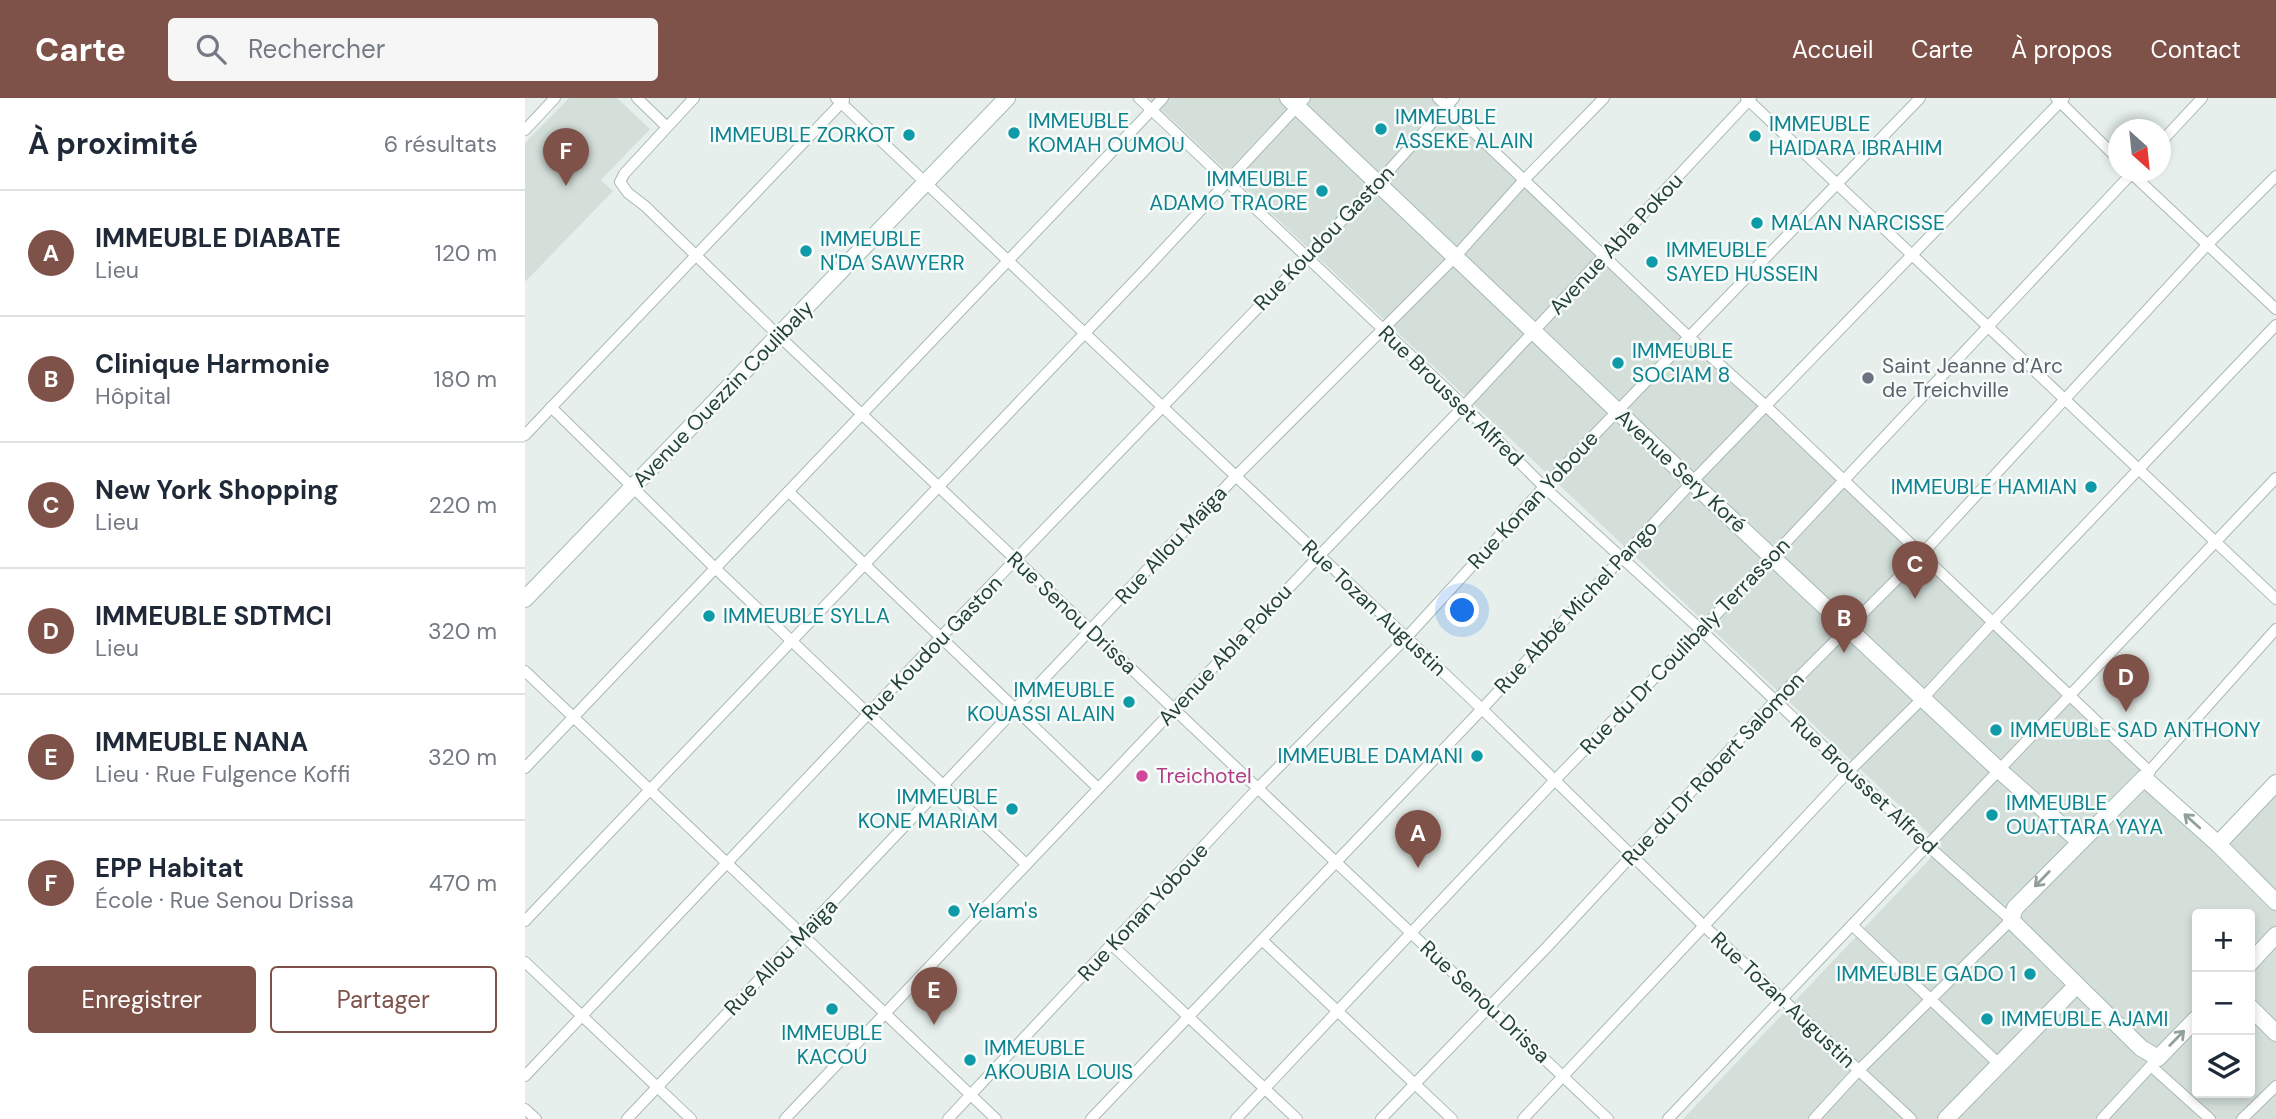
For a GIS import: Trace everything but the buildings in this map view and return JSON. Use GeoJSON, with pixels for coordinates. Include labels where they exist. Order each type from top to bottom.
{"type":"FeatureCollection","features":[{"type":"Feature","properties":{"kind":"street"},"geometry":{"type":"LineString","coordinates":[[525,130],[555,98]]}},
{"type":"Feature","properties":{"kind":"street"},"geometry":{"type":"LineString","coordinates":[[637,98],[666,126]]}},
{"type":"Feature","properties":{"kind":"street","name":"Rue Senou Drissa"},"geometry":{"type":"LineString","coordinates":[[694,98],[624,174],[620,182],[628,193],[645,206],[779,337],[1608,1119]]}},
{"type":"Feature","properties":{"kind":"street","name":"Avenue Ouezzin Coulibaly"},"geometry":{"type":"LineString","coordinates":[[525,599],[1007,98]]}},
{"type":"Feature","properties":{"kind":"street","name":"Rue Brousset Alfred"},"geometry":{"type":"LineString","coordinates":[[1139,98],[1464,406],[1544,487],[1700,629],[1848,772],[2011,920]]}},
{"type":"Feature","properties":{"kind":"street"},"geometry":{"type":"LineString","coordinates":[[525,768],[1163,98]]}},
{"type":"Feature","properties":{"kind":"street","name":"Rue Allou Maïga"},"geometry":{"type":"LineString","coordinates":[[627,1119],[1235,477],[1384,330],[1604,98]]}},
{"type":"Feature","properties":{"kind":"street","name":"Rue Konan Yoboue"},"geometry":{"type":"LineString","coordinates":[[947,1119],[1258,788],[1406,638],[1544,487],[1920,98]]}},
{"type":"Feature","properties":{"kind":"street"},"geometry":{"type":"LineString","coordinates":[[2171,131],[2202,98]]}},
{"type":"Feature","properties":{"kind":"street"},"geometry":{"type":"LineString","coordinates":[[1749,99],[2276,599]]}},
{"type":"Feature","properties":{"kind":"street","name":"Avenue Abla Pokou"},"geometry":{"type":"LineString","coordinates":[[785,1119],[1464,406],[1749,99]]}},
{"type":"Feature","properties":{"kind":"street"},"geometry":{"type":"LineString","coordinates":[[2060,99],[2108,149]]}},
{"type":"Feature","properties":{"kind":"street","name":"Rue Abbé Michel Pango"},"geometry":{"type":"LineString","coordinates":[[1091,1119],[1482,709],[1692,482],[1767,407],[2060,99]]}},
{"type":"Feature","properties":{"kind":"street"},"geometry":{"type":"LineString","coordinates":[[525,435],[841,100]]}},
{"type":"Feature","properties":{"kind":"street","name":"Rue Tozan Augustin"},"geometry":{"type":"LineString","coordinates":[[841,100],[1083,333],[1482,709],[1704,926],[1911,1119]]}},
{"type":"Feature","properties":{"kind":"street"},"geometry":{"type":"LineString","coordinates":[[1446,100],[1523,181],[1922,554],[2276,902]]}},
{"type":"Feature","properties":{"kind":"street","name":"Rue Koudou Gaston"},"geometry":{"type":"LineString","coordinates":[[525,1076],[940,638],[1377,184],[1446,100]]}},
{"type":"Feature","properties":{"kind":"street"},"geometry":{"type":"LineString","coordinates":[[525,921],[1228,182],[1297,101]]}},
{"type":"Feature","properties":{"kind":"street","name":"Avenue Sery Koré"},"geometry":{"type":"LineString","coordinates":[[1297,101],[1377,184],[1999,770],[2079,841]]}},
{"type":"Feature","properties":{"kind":"street","name":"Rue du Dr Robert Salomon"},"geometry":{"type":"LineString","coordinates":[[1381,1119],[1775,701],[1922,554],[2208,244],[2276,176]]}},
{"type":"Feature","properties":{"kind":"street","name":"Rue du Dr Coulibaly Terrasson"},"geometry":{"type":"LineString","coordinates":[[1236,1119],[1555,780],[1772,556],[2122,182]]}},
{"type":"Feature","properties":{"kind":"street"},"geometry":{"type":"LineString","coordinates":[[2142,182],[2276,309]]}},
{"type":"Feature","properties":{"kind":"street"},"geometry":{"type":"LineString","coordinates":[[1523,1119],[1848,772],[1924,697],[2276,325]]}},
{"type":"Feature","properties":{"kind":"street"},"geometry":{"type":"LineString","coordinates":[[551,407],[716,569],[1026,864]]}},
{"type":"Feature","properties":{"kind":"street"},"geometry":{"type":"LineString","coordinates":[[1668,1119],[2276,478]]}},
{"type":"Feature","properties":{"kind":"street"},"geometry":{"type":"LineString","coordinates":[[789,492],[1098,788]]}},
{"type":"Feature","properties":{"kind":"street"},"geometry":{"type":"LineString","coordinates":[[1814,1119],[1858,1071],[2011,920],[2015,908],[2147,775],[2276,629]]}},
{"type":"Feature","properties":{"kind":"street"},"geometry":{"type":"LineString","coordinates":[[525,671],[996,1119]]}},
{"type":"Feature","properties":{"kind":"street"},"geometry":{"type":"LineString","coordinates":[[2218,844],[2276,783]]}},
{"type":"Feature","properties":{"kind":"street"},"geometry":{"type":"LineString","coordinates":[[2011,920],[2210,1119]]}},
{"type":"Feature","properties":{"kind":"street"},"geometry":{"type":"LineString","coordinates":[[1852,925],[2000,1065]]}},
{"type":"Feature","properties":{"kind":"street"},"geometry":{"type":"LineString","coordinates":[[2255,958],[2276,935]]}},
{"type":"Feature","properties":{"kind":"street"},"geometry":{"type":"LineString","coordinates":[[1262,940],[1451,1119]]}},
{"type":"Feature","properties":{"kind":"street"},"geometry":{"type":"LineString","coordinates":[[1112,945],[1297,1119]]}},
{"type":"Feature","properties":{"kind":"street"},"geometry":{"type":"LineString","coordinates":[[525,962],[691,1119]]}},
{"type":"Feature","properties":{"kind":"street"},"geometry":{"type":"LineString","coordinates":[[1946,1119],[2077,985]]}},
{"type":"Feature","properties":{"kind":"street"},"geometry":{"type":"LineString","coordinates":[[2255,1012],[2276,1032]]}},
{"type":"Feature","properties":{"kind":"street"},"geometry":{"type":"LineString","coordinates":[[2102,1119],[2192,1023]]}},
{"type":"Feature","properties":{"kind":"street"},"geometry":{"type":"LineString","coordinates":[[2242,1119],[2276,1086]]}},
{"type":"Feature","properties":{"kind":"street"},"geometry":{"type":"LineString","coordinates":[[525,1108],[536,1119]]}},
{"type":"Feature","properties":{"kind":"shaded area"},"geometry":{"type":"Polygon","coordinates":[[[569,98],[617,98],[650,129],[601,180],[613,191],[525,282],[525,143],[569,98]]]}},
{"type":"Feature","properties":{"kind":"shaded area"},"geometry":{"type":"Polygon","coordinates":[[[1149,98],[1440,98],[2153,774],[2223,837],[2276,782],[2276,1119],[1683,1119],[1942,846],[1149,98]]]}},
{"type":"Feature","properties":{"kind":"place","name":"IMMEUBLE ASSEKE ALAIN"},"geometry":{"type":"Point","coordinates":[1381,129]}},
{"type":"Feature","properties":{"kind":"place","name":"IMMEUBLE KOMAH OUMOU"},"geometry":{"type":"Point","coordinates":[1014,133]}},
{"type":"Feature","properties":{"kind":"place","name":"IMMEUBLE ZORKOT"},"geometry":{"type":"Point","coordinates":[909,135]}},
{"type":"Feature","properties":{"kind":"place","name":"IMMEUBLE HAIDARA IBRAHIM"},"geometry":{"type":"Point","coordinates":[1755,136]}},
{"type":"Feature","properties":{"kind":"place","name":"EPP Habitat"},"geometry":{"type":"Point","coordinates":[566,186]}},
{"type":"Feature","properties":{"kind":"place","name":"IMMEUBLE ADAMO TRAORE"},"geometry":{"type":"Point","coordinates":[1322,191]}},
{"type":"Feature","properties":{"kind":"place","name":"MALAN NARCISSE"},"geometry":{"type":"Point","coordinates":[1757,223]}},
{"type":"Feature","properties":{"kind":"place","name":"IMMEUBLE N'DA SAWYERR"},"geometry":{"type":"Point","coordinates":[806,251]}},
{"type":"Feature","properties":{"kind":"place","name":"IMMEUBLE SAYED HUSSEIN"},"geometry":{"type":"Point","coordinates":[1652,262]}},
{"type":"Feature","properties":{"kind":"place","name":"IMMEUBLE SOCIAM 8"},"geometry":{"type":"Point","coordinates":[1618,363]}},
{"type":"Feature","properties":{"kind":"place","name":"Saint Jeanne d’Arc de Treichville"},"geometry":{"type":"Point","coordinates":[1868,378]}},
{"type":"Feature","properties":{"kind":"place","name":"IMMEUBLE HAMIAN"},"geometry":{"type":"Point","coordinates":[2091,487]}},
{"type":"Feature","properties":{"kind":"place","name":"New York Shopping"},"geometry":{"type":"Point","coordinates":[1915,599]}},
{"type":"Feature","properties":{"kind":"place","name":"IMMEUBLE SYLLA"},"geometry":{"type":"Point","coordinates":[709,616]}},
{"type":"Feature","properties":{"kind":"place","name":"Clinique Harmonie"},"geometry":{"type":"Point","coordinates":[1844,653]}},
{"type":"Feature","properties":{"kind":"place","name":"IMMEUBLE KOUASSI ALAIN"},"geometry":{"type":"Point","coordinates":[1129,702]}},
{"type":"Feature","properties":{"kind":"place","name":"IMMEUBLE SDTMCI"},"geometry":{"type":"Point","coordinates":[2126,712]}},
{"type":"Feature","properties":{"kind":"place","name":"IMMEUBLE SAD ANTHONY"},"geometry":{"type":"Point","coordinates":[1996,730]}},
{"type":"Feature","properties":{"kind":"place","name":"IMMEUBLE DAMANI"},"geometry":{"type":"Point","coordinates":[1477,756]}},
{"type":"Feature","properties":{"kind":"place","name":"Treichotel"},"geometry":{"type":"Point","coordinates":[1142,776]}},
{"type":"Feature","properties":{"kind":"place","name":"IMMEUBLE KONE MARIAM"},"geometry":{"type":"Point","coordinates":[1012,809]}},
{"type":"Feature","properties":{"kind":"place","name":"IMMEUBLE OUATTARA YAYA"},"geometry":{"type":"Point","coordinates":[1992,815]}},
{"type":"Feature","properties":{"kind":"place","name":"IMMEUBLE DIABATE"},"geometry":{"type":"Point","coordinates":[1418,868]}},
{"type":"Feature","properties":{"kind":"place","name":"Yelam's"},"geometry":{"type":"Point","coordinates":[954,911]}},
{"type":"Feature","properties":{"kind":"place","name":"IMMEUBLE GADO 1"},"geometry":{"type":"Point","coordinates":[2030,974]}},
{"type":"Feature","properties":{"kind":"place","name":"IMMEUBLE KACOU"},"geometry":{"type":"Point","coordinates":[832,1009]}},
{"type":"Feature","properties":{"kind":"place","name":"IMMEUBLE AJAMI"},"geometry":{"type":"Point","coordinates":[1987,1019]}},
{"type":"Feature","properties":{"kind":"place","name":"IMMEUBLE NANA"},"geometry":{"type":"Point","coordinates":[934,1025]}},
{"type":"Feature","properties":{"kind":"place","name":"IMMEUBLE AKOUBIA LOUIS"},"geometry":{"type":"Point","coordinates":[970,1060]}}]}
